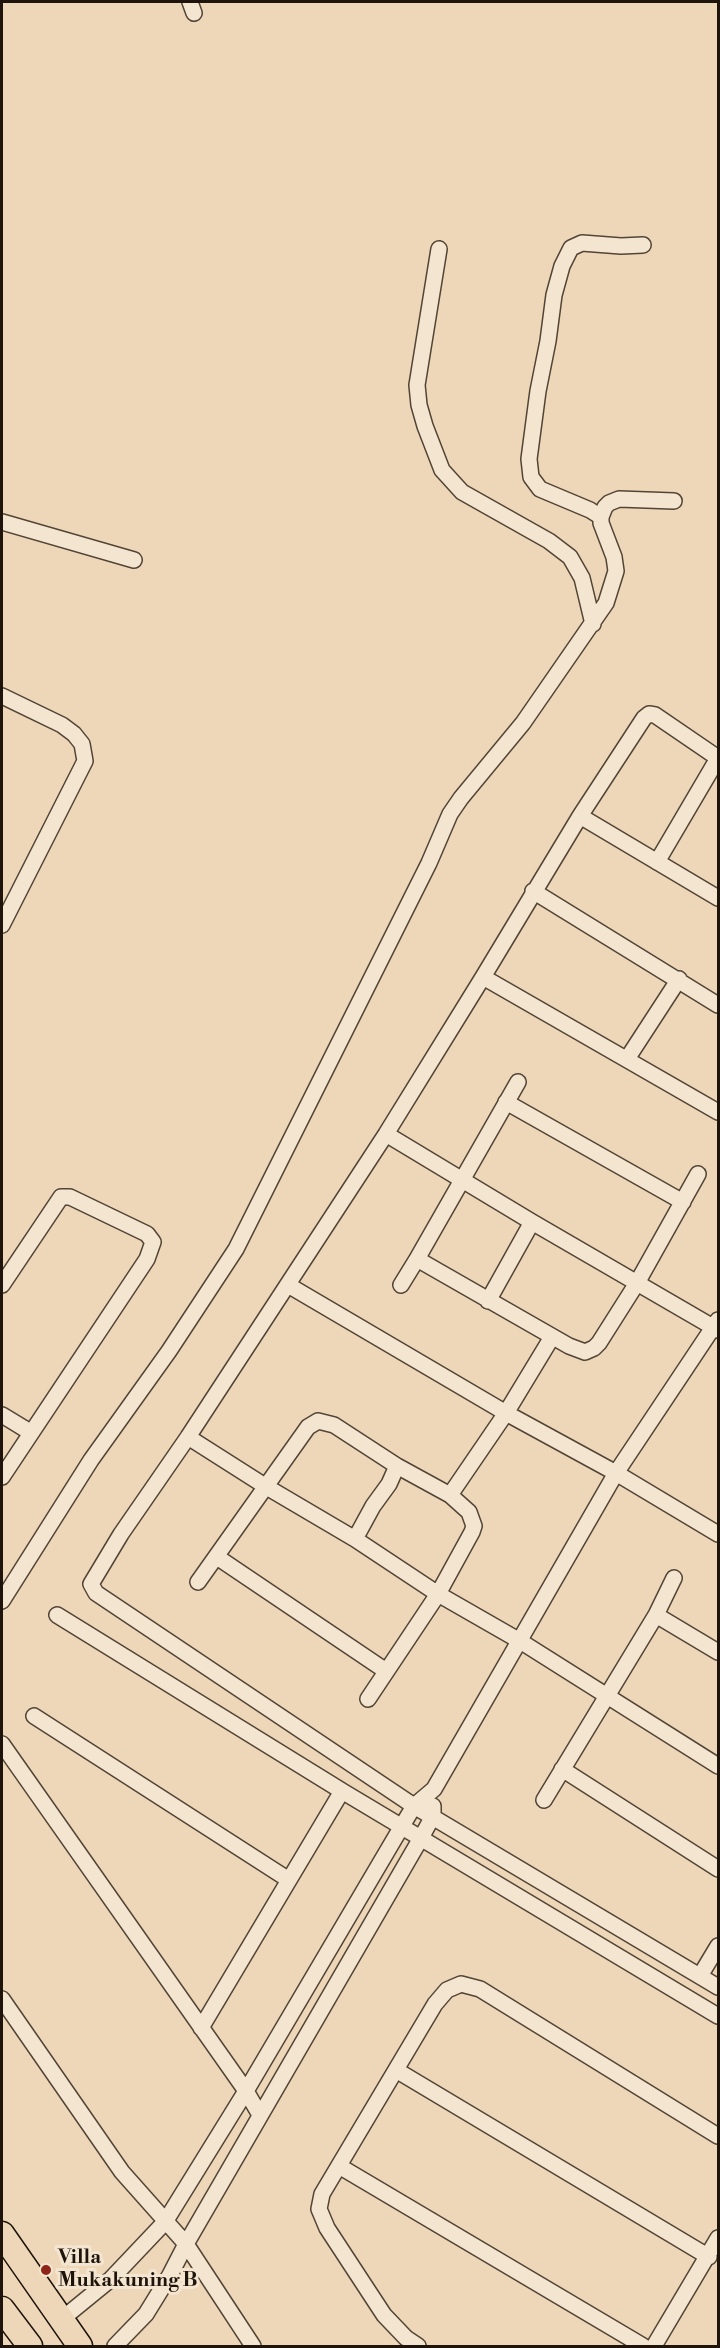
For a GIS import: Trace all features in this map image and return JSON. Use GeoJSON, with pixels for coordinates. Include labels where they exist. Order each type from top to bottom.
{"type":"FeatureCollection","features":[{"type":"Feature","properties":{"kind":"highway"},"geometry":{"type":"LineString","coordinates":[[2,2234],[80,2346]]}},
{"type":"Feature","properties":{"kind":"highway"},"geometry":{"type":"LineString","coordinates":[[2,2309],[30,2346]]}},
{"type":"Feature","properties":{"kind":"street"},"geometry":{"type":"LineString","coordinates":[[2,1601],[91,1460],[169,1351],[236,1250],[429,863],[450,814],[523,723],[606,603],[616,571],[614,557],[600,517],[545,492],[535,484],[530,470],[531,437],[554,295],[567,254],[577,244],[644,245]]}},
{"type":"Feature","properties":{"kind":"street"},"geometry":{"type":"LineString","coordinates":[[439,249],[417,385],[419,405],[425,426],[442,470],[462,492],[549,541],[570,557],[582,578],[593,624]]}},
{"type":"Feature","properties":{"kind":"street"},"geometry":{"type":"LineString","coordinates":[[600,517],[609,503],[619,499],[674,501]]}},
{"type":"Feature","properties":{"kind":"street"},"geometry":{"type":"LineString","coordinates":[[2,522],[134,560]]}},
{"type":"Feature","properties":{"kind":"street"},"geometry":{"type":"LineString","coordinates":[[2,696],[62,725],[74,734],[82,744],[85,761],[2,925]]}},
{"type":"Feature","properties":{"kind":"street"},"geometry":{"type":"LineString","coordinates":[[657,862],[718,758],[649,714],[637,727],[533,891],[483,978],[386,1134],[92,1580],[92,1590],[414,1806],[718,1987]]}},
{"type":"Feature","properties":{"kind":"street"},"geometry":{"type":"LineString","coordinates":[[580,816],[718,898]]}},
{"type":"Feature","properties":{"kind":"street"},"geometry":{"type":"LineString","coordinates":[[533,891],[680,979],[718,1005]]}},
{"type":"Feature","properties":{"kind":"street"},"geometry":{"type":"LineString","coordinates":[[483,978],[718,1112]]}},
{"type":"Feature","properties":{"kind":"street"},"geometry":{"type":"LineString","coordinates":[[627,1059],[680,979]]}},
{"type":"Feature","properties":{"kind":"street"},"geometry":{"type":"LineString","coordinates":[[402,1285],[461,1178],[518,1082]]}},
{"type":"Feature","properties":{"kind":"street"},"geometry":{"type":"LineString","coordinates":[[506,1102],[683,1202]]}},
{"type":"Feature","properties":{"kind":"street"},"geometry":{"type":"LineString","coordinates":[[62,2319],[111,2279],[165,2222],[246,2091],[414,1806],[434,1789],[616,1473],[717,1326],[637,1283],[386,1134]]}},
{"type":"Feature","properties":{"kind":"street"},"geometry":{"type":"LineString","coordinates":[[417,1259],[552,1337],[576,1350],[585,1352],[594,1348],[637,1283],[698,1174]]}},
{"type":"Feature","properties":{"kind":"street"},"geometry":{"type":"LineString","coordinates":[[2,1285],[61,1197],[70,1197],[147,1234],[153,1242],[147,1259],[2,1477]]}},
{"type":"Feature","properties":{"kind":"street"},"geometry":{"type":"LineString","coordinates":[[488,1301],[532,1222]]}},
{"type":"Feature","properties":{"kind":"street"},"geometry":{"type":"LineString","coordinates":[[288,1285],[718,1534]]}},
{"type":"Feature","properties":{"kind":"street"},"geometry":{"type":"LineString","coordinates":[[450,1495],[506,1413],[552,1337]]}},
{"type":"Feature","properties":{"kind":"street"},"geometry":{"type":"LineString","coordinates":[[2,1415],[30,1432]]}},
{"type":"Feature","properties":{"kind":"street"},"geometry":{"type":"LineString","coordinates":[[198,1582],[308,1427],[318,1421],[334,1425],[397,1466],[450,1495],[465,1507],[472,1518],[474,1526],[467,1544],[438,1594],[369,1699]]}},
{"type":"Feature","properties":{"kind":"street"},"geometry":{"type":"LineString","coordinates":[[188,1437],[718,1766]]}},
{"type":"Feature","properties":{"kind":"street"},"geometry":{"type":"LineString","coordinates":[[355,1539],[373,1506],[389,1484],[397,1466]]}},
{"type":"Feature","properties":{"kind":"street"},"geometry":{"type":"LineString","coordinates":[[217,1557],[386,1671]]}},
{"type":"Feature","properties":{"kind":"street"},"geometry":{"type":"LineString","coordinates":[[544,1800],[656,1615],[674,1578]]}},
{"type":"Feature","properties":{"kind":"street"},"geometry":{"type":"LineString","coordinates":[[57,1615],[342,1791],[718,2016]]}},
{"type":"Feature","properties":{"kind":"street"},"geometry":{"type":"LineString","coordinates":[[656,1615],[718,1652]]}},
{"type":"Feature","properties":{"kind":"street"},"geometry":{"type":"LineString","coordinates":[[34,1716],[289,1880]]}},
{"type":"Feature","properties":{"kind":"street"},"geometry":{"type":"LineString","coordinates":[[2,1744],[246,2091],[260,2115]]}},
{"type":"Feature","properties":{"kind":"street"},"geometry":{"type":"LineString","coordinates":[[562,1768],[718,1869]]}},
{"type":"Feature","properties":{"kind":"street"},"geometry":{"type":"LineString","coordinates":[[115,2346],[146,2314],[421,1838],[432,1816],[434,1789]]}},
{"type":"Feature","properties":{"kind":"street"},"geometry":{"type":"LineString","coordinates":[[201,2028],[342,1791]]}},
{"type":"Feature","properties":{"kind":"street"},"geometry":{"type":"LineString","coordinates":[[700,1976],[718,1946]]}},
{"type":"Feature","properties":{"kind":"street"},"geometry":{"type":"LineString","coordinates":[[418,2346],[406,2338],[384,2315],[327,2228],[319,2209],[322,2194],[435,2004],[447,1990],[461,1984],[480,1989],[718,2136]]}},
{"type":"Feature","properties":{"kind":"street"},"geometry":{"type":"LineString","coordinates":[[2,1999],[122,2172],[186,2244],[253,2346]]}},
{"type":"Feature","properties":{"kind":"street"},"geometry":{"type":"LineString","coordinates":[[396,2070],[709,2257]]}},
{"type":"Feature","properties":{"kind":"street"},"geometry":{"type":"LineString","coordinates":[[339,2166],[643,2346]]}},
{"type":"Feature","properties":{"kind":"street"},"geometry":{"type":"LineString","coordinates":[[654,2346],[709,2257],[718,2238]]}},
{"type":"Feature","properties":{"kind":"place","name":"Villa Mukakuning B"},"geometry":{"type":"Point","coordinates":[46,2270]}}]}
